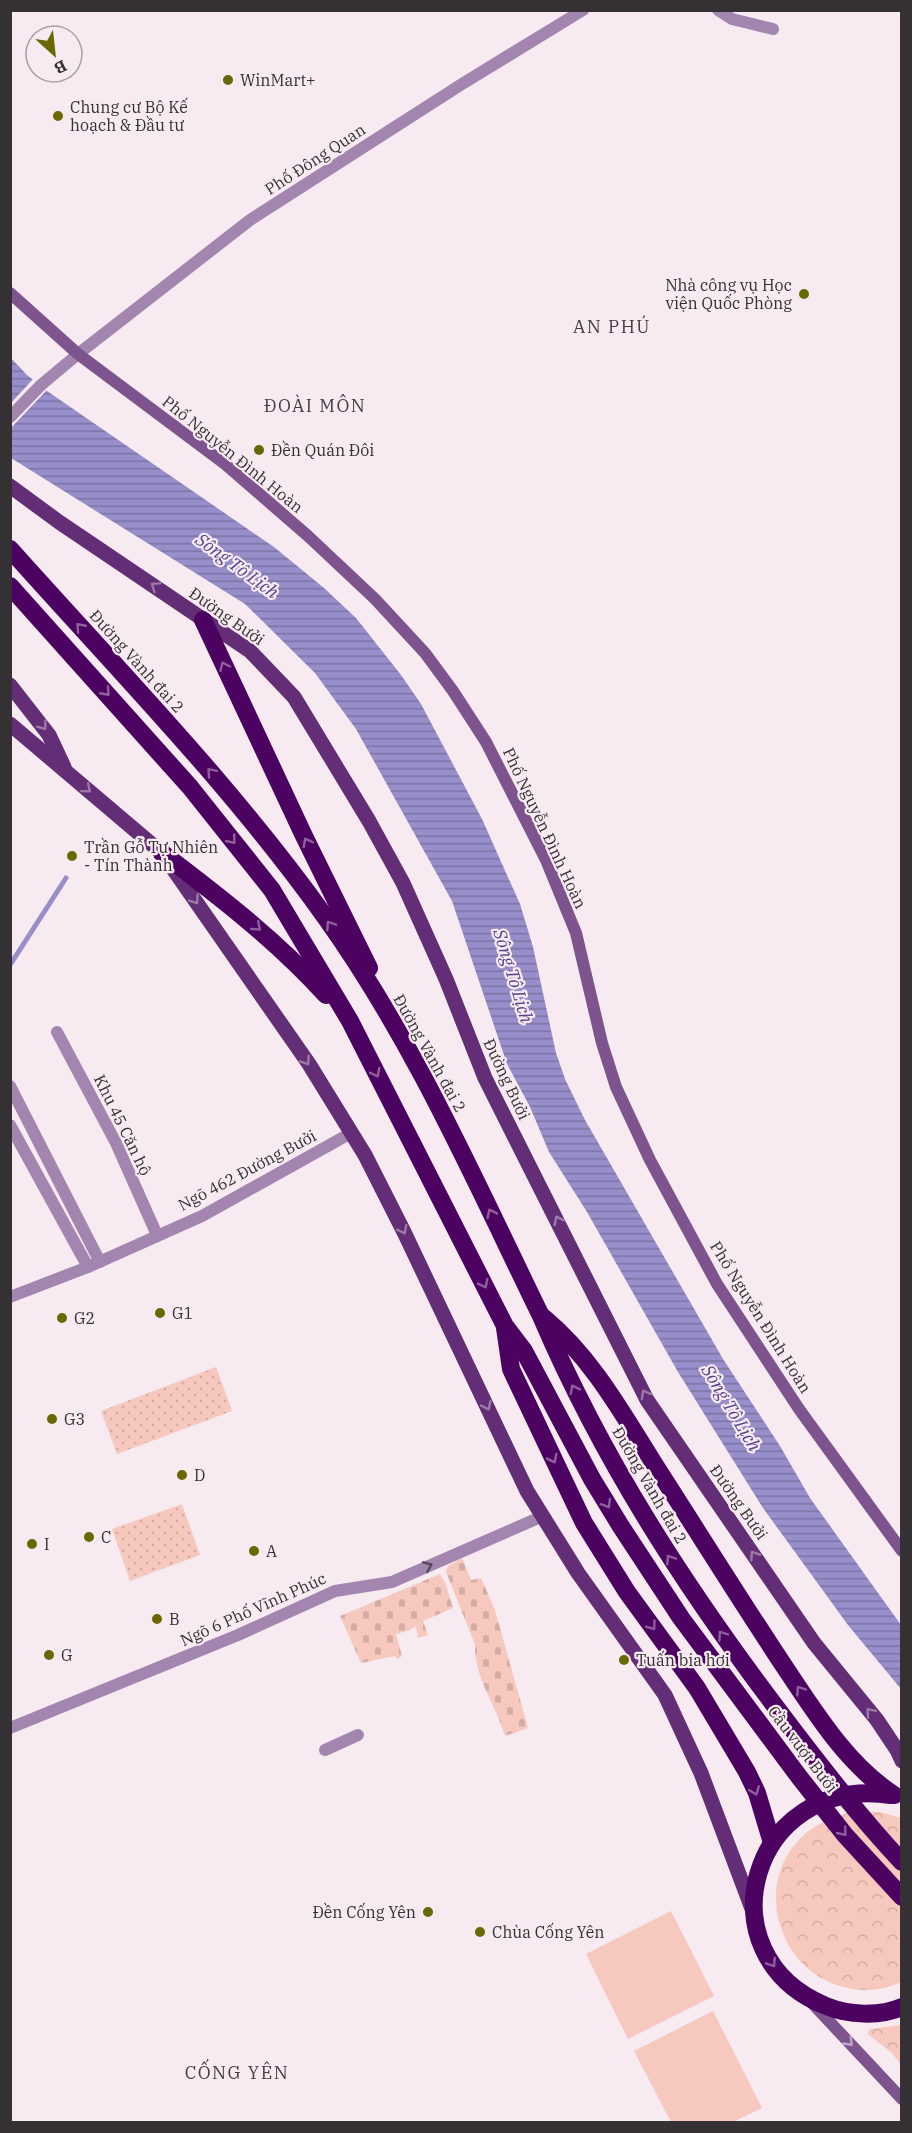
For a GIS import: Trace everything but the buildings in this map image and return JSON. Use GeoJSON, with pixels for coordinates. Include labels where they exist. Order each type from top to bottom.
{"type":"FeatureCollection","features":[{"type":"Feature","properties":{"kind":"highway","name":"Đường Vành đai 2"},"geometry":{"type":"LineString","coordinates":[[10,549],[253,821],[327,920],[397,1027],[541,1316],[561,1363],[623,1482],[703,1607]]}},
{"type":"Feature","properties":{"kind":"highway"},"geometry":{"type":"LineString","coordinates":[[10,586],[190,787],[272,890],[350,1021],[505,1326],[511,1370],[584,1523],[627,1592],[697,1688],[747,1772],[757,1793],[772,1843]]}},
{"type":"Feature","properties":{"kind":"highway"},"geometry":{"type":"LineString","coordinates":[[203,620],[397,1027]]}},
{"type":"Feature","properties":{"kind":"highway"},"geometry":{"type":"LineString","coordinates":[[162,853],[236,909],[274,942],[350,1021]]}},
{"type":"Feature","properties":{"kind":"highway"},"geometry":{"type":"LineString","coordinates":[[541,1316],[565,1335],[603,1384],[738,1597],[810,1705],[844,1750],[880,1786],[898,1797]]}},
{"type":"Feature","properties":{"kind":"highway","name":"Cầu vượt Bưởi"},"geometry":{"type":"LineString","coordinates":[[505,1326],[524,1351],[614,1516],[681,1618],[800,1778],[845,1835],[902,1898]]}},
{"type":"Feature","properties":{"kind":"highway","name":"Cầu vượt Bưởi"},"geometry":{"type":"LineString","coordinates":[[703,1607],[731,1648],[808,1749],[902,1862]]}},
{"type":"Feature","properties":{"kind":"highway"},"geometry":{"type":"LineString","coordinates":[[898,1797],[871,1792],[848,1793],[825,1799],[805,1810],[786,1825],[772,1843],[760,1865],[754,1889],[754,1914],[760,1940],[771,1964],[788,1984],[809,2000],[837,2011],[867,2014],[902,2007]]}},
{"type":"Feature","properties":{"kind":"main road","name":"Phố Nguyễn Đình Hoàn"},"geometry":{"type":"LineString","coordinates":[[10,293],[78,354],[225,464],[308,536],[375,599],[425,653],[453,691],[486,742],[546,860],[576,933],[602,1043],[616,1087],[650,1160],[717,1284],[799,1409],[902,1551]]}},
{"type":"Feature","properties":{"kind":"main road","name":"Đường Bưởi"},"geometry":{"type":"LineString","coordinates":[[10,486],[59,522],[250,651],[294,697],[312,723],[403,883],[446,979],[485,1078],[647,1400],[814,1643],[877,1720],[902,1761]]}},
{"type":"Feature","properties":{"kind":"main road"},"geometry":{"type":"LineString","coordinates":[[10,684],[49,735],[68,773]]}},
{"type":"Feature","properties":{"kind":"main road"},"geometry":{"type":"LineString","coordinates":[[10,724],[162,853],[273,1011],[351,1132],[411,1246],[527,1491],[578,1573],[665,1695],[701,1773],[754,1914]]}},
{"type":"Feature","properties":{"kind":"main road"},"geometry":{"type":"LineString","coordinates":[[809,2000],[902,2099]]}},
{"type":"Feature","properties":{"kind":"street","name":"Phố Đông Quan"},"geometry":{"type":"LineString","coordinates":[[10,417],[41,385],[78,354],[250,220],[462,84],[583,10]]}},
{"type":"Feature","properties":{"kind":"street"},"geometry":{"type":"LineString","coordinates":[[718,10],[732,19],[773,29]]}},
{"type":"Feature","properties":{"kind":"street","name":"Khu 45 Căn hộ"},"geometry":{"type":"LineString","coordinates":[[57,1032],[116,1143],[157,1235]]}},
{"type":"Feature","properties":{"kind":"street"},"geometry":{"type":"LineString","coordinates":[[10,1086],[94,1264]]}},
{"type":"Feature","properties":{"kind":"street"},"geometry":{"type":"LineString","coordinates":[[10,1125],[94,1264]]}},
{"type":"Feature","properties":{"kind":"street","name":"Ngõ 462 Đường Bưởi"},"geometry":{"type":"LineString","coordinates":[[10,1297],[94,1264],[234,1199],[351,1132]]}},
{"type":"Feature","properties":{"kind":"street","name":"Ngõ 6 Phố Vĩnh Phúc"},"geometry":{"type":"LineString","coordinates":[[10,1728],[227,1639],[335,1591],[392,1582],[543,1516]]}},
{"type":"Feature","properties":{"kind":"street"},"geometry":{"type":"LineString","coordinates":[[325,1750],[358,1735]]}},
{"type":"Feature","properties":{"kind":"green space"},"geometry":{"type":"Polygon","coordinates":[[[216,1367],[232,1411],[117,1454],[101,1411],[216,1367]]]}},
{"type":"Feature","properties":{"kind":"green space"},"geometry":{"type":"Polygon","coordinates":[[[182,1504],[200,1555],[130,1581],[112,1529],[182,1504]]]}},
{"type":"Feature","properties":{"kind":"green space"},"geometry":{"type":"Polygon","coordinates":[[[462,1558],[471,1580],[481,1578],[495,1610],[528,1728],[505,1736],[478,1668],[475,1644],[446,1572],[448,1566],[462,1558]]]}},
{"type":"Feature","properties":{"kind":"green space"},"geometry":{"type":"Polygon","coordinates":[[[440,1574],[445,1582],[453,1608],[423,1621],[428,1635],[418,1638],[416,1626],[396,1634],[402,1656],[397,1659],[395,1656],[361,1663],[340,1616],[440,1574]]]}},
{"type":"Feature","properties":{"kind":"green space"},"geometry":{"type":"Polygon","coordinates":[[[856,1811],[880,1812],[901,1818],[901,1982],[875,1990],[848,1988],[822,1979],[802,1963],[787,1942],[778,1918],[776,1894],[781,1869],[793,1847],[818,1825],[856,1811]]]}},
{"type":"Feature","properties":{"kind":"green space"},"geometry":{"type":"Polygon","coordinates":[[[671,1911],[714,1996],[628,2039],[586,1954],[671,1911]]]}},
{"type":"Feature","properties":{"kind":"green space"},"geometry":{"type":"Polygon","coordinates":[[[713,2011],[762,2108],[733,2122],[671,2122],[634,2051],[713,2011]]]}},
{"type":"Feature","properties":{"kind":"green space"},"geometry":{"type":"Polygon","coordinates":[[[902,2025],[901,2065],[893,2054],[868,2034],[869,2029],[902,2025]]]}},
{"type":"Feature","properties":{"kind":"water","name":"Sông Tô Lịch"},"geometry":{"type":"Polygon","coordinates":[[[10,357],[47,391],[274,547],[324,588],[356,618],[421,704],[482,819],[520,904],[533,947],[556,1053],[565,1079],[585,1120],[723,1359],[780,1446],[810,1498],[901,1625],[901,1689],[848,1625],[763,1508],[678,1372],[587,1212],[549,1152],[530,1107],[507,1064],[452,901],[356,729],[315,673],[245,604],[11,458],[10,357]]]}},
{"type":"Feature","properties":{"kind":"pier"},"geometry":{"type":"Polygon","coordinates":[[[34,378],[47,390],[10,429],[11,403],[34,378]]]}},
{"type":"Feature","properties":{"kind":"waterway"},"geometry":{"type":"LineString","coordinates":[[10,965],[66,878]]}},
{"type":"Feature","properties":{"kind":"place","name":"WinMart+"},"geometry":{"type":"Point","coordinates":[228,80]}},
{"type":"Feature","properties":{"kind":"place","name":"Chung cư Bộ Kế hoạch & Đầu tư"},"geometry":{"type":"Point","coordinates":[58,116]}},
{"type":"Feature","properties":{"kind":"place","name":"Nhà công vụ Học viện Quốc Phòng"},"geometry":{"type":"Point","coordinates":[804,294]}},
{"type":"Feature","properties":{"kind":"place","name":"Đền Quán Đôi"},"geometry":{"type":"Point","coordinates":[259,450]}},
{"type":"Feature","properties":{"kind":"place","name":"Trần Gỗ Tự Nhiên - Tín Thành"},"geometry":{"type":"Point","coordinates":[72,856]}},
{"type":"Feature","properties":{"kind":"place","name":"G1"},"geometry":{"type":"Point","coordinates":[160,1313]}},
{"type":"Feature","properties":{"kind":"place","name":"G2"},"geometry":{"type":"Point","coordinates":[62,1318]}},
{"type":"Feature","properties":{"kind":"place","name":"G3"},"geometry":{"type":"Point","coordinates":[52,1419]}},
{"type":"Feature","properties":{"kind":"place","name":"D"},"geometry":{"type":"Point","coordinates":[182,1475]}},
{"type":"Feature","properties":{"kind":"place","name":"C"},"geometry":{"type":"Point","coordinates":[89,1537]}},
{"type":"Feature","properties":{"kind":"place","name":"I"},"geometry":{"type":"Point","coordinates":[32,1544]}},
{"type":"Feature","properties":{"kind":"place","name":"A"},"geometry":{"type":"Point","coordinates":[254,1551]}},
{"type":"Feature","properties":{"kind":"place","name":"B"},"geometry":{"type":"Point","coordinates":[157,1619]}},
{"type":"Feature","properties":{"kind":"place","name":"G"},"geometry":{"type":"Point","coordinates":[49,1655]}},
{"type":"Feature","properties":{"kind":"place","name":"Tuấn bia hơi"},"geometry":{"type":"Point","coordinates":[624,1660]}},
{"type":"Feature","properties":{"kind":"place","name":"Đền Cống Yên"},"geometry":{"type":"Point","coordinates":[428,1912]}},
{"type":"Feature","properties":{"kind":"place","name":"Chùa Cống Yên"},"geometry":{"type":"Point","coordinates":[480,1932]}},
{"type":"Feature","properties":{"kind":"district","name":"AN PHÚ"},"geometry":{"type":"Point","coordinates":[612,327]}},
{"type":"Feature","properties":{"kind":"district","name":"ĐOÀI MÔN"},"geometry":{"type":"Point","coordinates":[315,406]}},
{"type":"Feature","properties":{"kind":"district","name":"CỐNG YÊN"},"geometry":{"type":"Point","coordinates":[237,2073]}}]}
